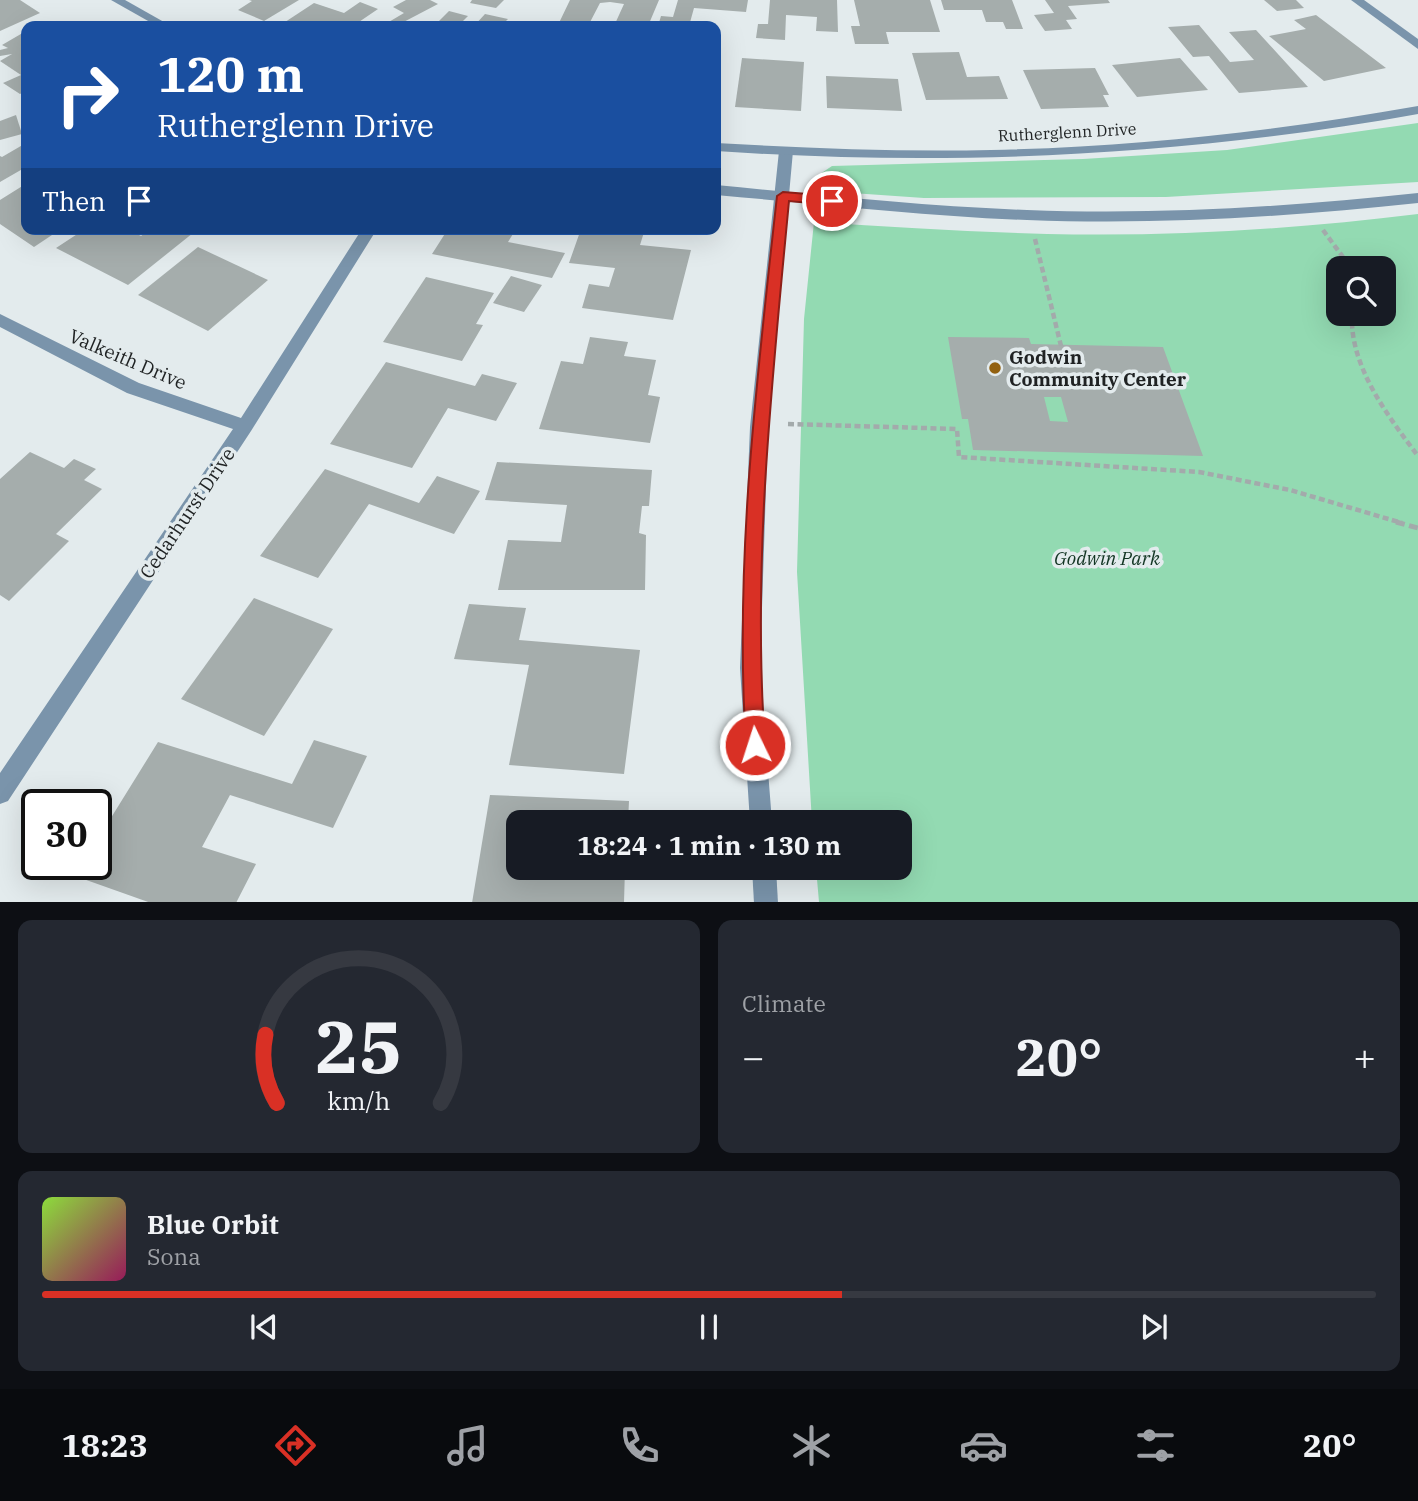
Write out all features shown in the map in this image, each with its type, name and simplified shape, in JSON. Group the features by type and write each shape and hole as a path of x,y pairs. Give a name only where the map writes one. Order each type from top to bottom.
{"street":[{"path":"117,0 156,21"},
{"path":"1357,0 1418,46"},
{"name":"Rutherglenn Drive","path":"721,147 933,155 1111,149 1358,122 1418,110"},
{"path":"760,810 750,668 760,427 786,151"},
{"path":"721,190 904,208 1029,215 1309,211 1418,198"},
{"name":"Cedarhurst Drive","path":"0,793 245,426 366,235"},
{"name":"Valkeith Drive","path":"0,320 44,345 133,388 245,426"},
{"path":"765,880 766,902"}],"path":[{"path":"1029,215 1061,346"},
{"path":"1319,225 1342,256"},
{"path":"1350,326 1354,345 1373,385 1418,456"},
{"path":"760,427 799,424 957,429 959,457 1199,472 1290,491 1360,509 1418,528"}],"green space":[{"path":"1418,123 1418,182 1166,197 924,198 852,193 814,178 832,166 1083,159 1227,150"},
{"name":"Godwin Park","path":"1418,214 1418,902 819,902 817,880 912,880 912,810 811,810 797,572 804,319 814,222 1094,235 1280,228"}],"building":[{"path":"0,0 20,0 40,13 21,21 0,31"},
{"path":"249,0 299,0 264,21 238,10 252,1"},
{"path":"406,0 430,0 438,4 406,21 390,21 404,13 393,7"},
{"path":"472,0 504,0 496,8 470,3"},
{"path":"570,0 659,0 650,21 616,21 624,4 610,2 600,3 591,21 560,21"},
{"path":"678,0 748,0 746,12 694,8 690,21 660,21 661,16 673,17"},
{"path":"770,0 837,0 838,32 816,31 817,17 786,15 785,40 756,38 758,24 768,24"},
{"path":"854,0 930,0 940,32 886,32 889,44 855,44 851,26 860,26"},
{"path":"941,0 1012,0 1023,29 1006,29 1003,22 986,22 982,10 944,10"},
{"path":"1045,0 1108,0 1110,3 1068,6 1077,19 1066,20 1072,29 1045,31 1034,15 1054,13"},
{"path":"1264,0 1296,0 1304,8 1277,11"},
{"path":"360,2 378,9 360,21 287,21 314,3 344,13"},
{"path":"449,11 468,16 463,21 439,21"},
{"path":"485,14 508,19 506,21 479,21"},
{"path":"1316,15 1386,68 1324,81 1269,36 1306,29 1294,20"},
{"path":"1199,25 1230,62 1254,60 1229,32 1256,30 1308,87 1239,93 1209,56 1193,57 1168,27"},
{"path":"21,34 21,75 0,61 12,54 0,56 0,50 8,48 2,45"},
{"path":"959,52 967,77 999,76 1008,99 926,100 912,53"},
{"path":"742,58 804,62 801,111 735,107"},
{"path":"1180,58 1208,90 1137,97 1112,65"},
{"path":"1095,68 1109,95 1103,95 1109,107 1041,109 1023,70"},
{"path":"21,75 21,94 20,94 3,83"},
{"path":"826,76 898,79 902,111 827,108"},
{"path":"16,115 21,134 0,140 0,121"},
{"path":"21,146 21,170 0,182 0,156"},
{"path":"21,187 21,235 52,235 34,247 0,224 0,200"},
{"path":"76,235 190,235 128,285 56,248"},
{"path":"444,235 512,235 508,242 565,253 552,278 432,254"},
{"path":"579,235 643,235 640,245 691,250 673,320 582,308 589,284 609,287 615,268 569,263"},
{"path":"198,247 268,280 208,331 138,295"},
{"path":"511,276 542,285 524,312 493,303"},
{"path":"426,277 494,293 476,324 483,325 462,361 383,342"},
{"path":"590,337 628,342 624,356 656,360 648,395 660,397 650,443 539,429 561,361 583,364"},
{"path":"948,337 1029,338 1031,344 1163,347 1203,456 973,450 968,419 962,419","holes":["1044,397 1061,397 1068,422 1050,421"]},
{"path":"386,362 475,386 482,374 517,383 496,421 448,408 412,468 330,444"},
{"path":"30,452 64,468 74,459 96,469 84,480 102,489 56,534 69,541 9,601 0,595 0,479"},
{"path":"497,462 652,470 649,506 642,506 639,533 646,535 645,590 498,590 508,540 561,542 567,505 485,500"},
{"path":"325,469 419,503 437,476 480,491 454,534 369,504 318,578 260,556"},
{"path":"254,598 333,629 264,736 181,699"},
{"path":"469,604 526,608 519,640 640,650 624,774 509,765 529,665 454,659"},
{"path":"314,740 367,756 333,828 230,795 202,847 256,864 237,902 148,902 86,880 112,880 112,816 158,742 292,784"},
{"path":"490,795 629,801 629,810 506,810 506,880 625,880 624,902 472,902"}],"place":[{"name":"Godwin Community Center","path":"995,368"}],"route":[{"path":"755,745 750,668 760,427 783,196 832,201"}]}
